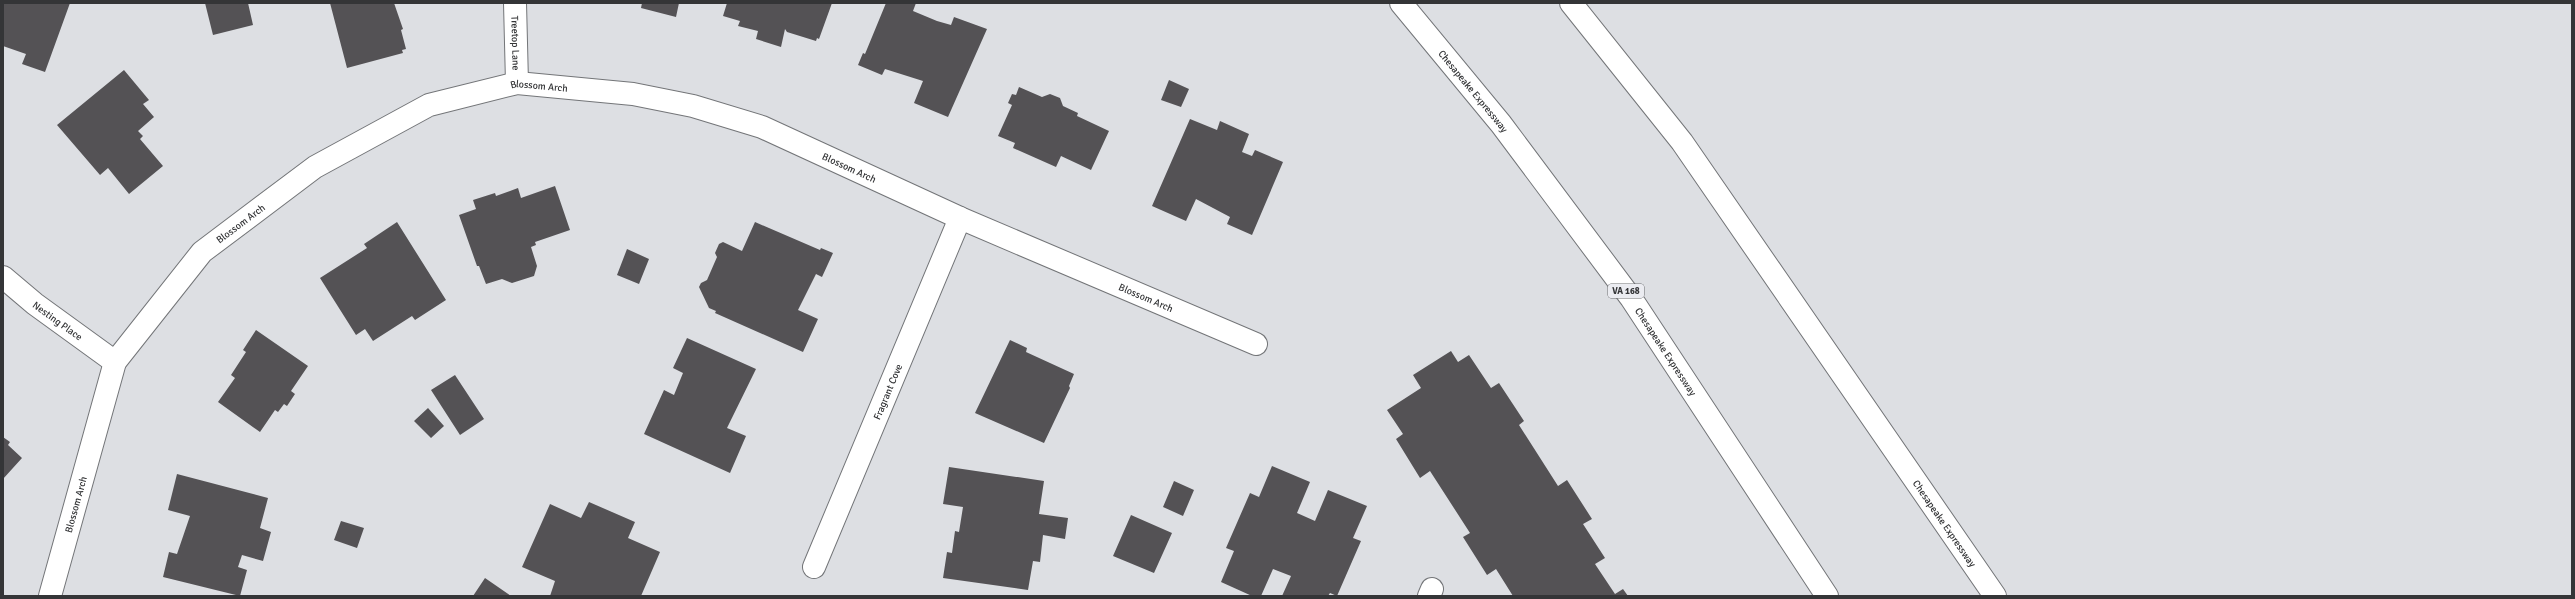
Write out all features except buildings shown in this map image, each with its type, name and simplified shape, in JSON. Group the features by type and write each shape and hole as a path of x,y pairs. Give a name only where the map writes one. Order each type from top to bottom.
{"main road":[{"name":"Treetop Lane","path":"515,3 517,83"},
{"name":"Chesapeake Expressway","path":"1401,3 1501,124 1631,298 1827,596"},
{"name":"Chesapeake Expressway","path":"1571,3 1682,142 1995,596"},
{"name":"Blossom Arch","path":"50,596 115,362 202,252 315,167 429,105 517,83 633,94 693,106 762,128 960,218 1256,344"},
{"name":"Fragrant Cove","path":"814,567 960,218"},
{"name":"Nesting Place","path":"3,277 35,304 115,362"}]}
